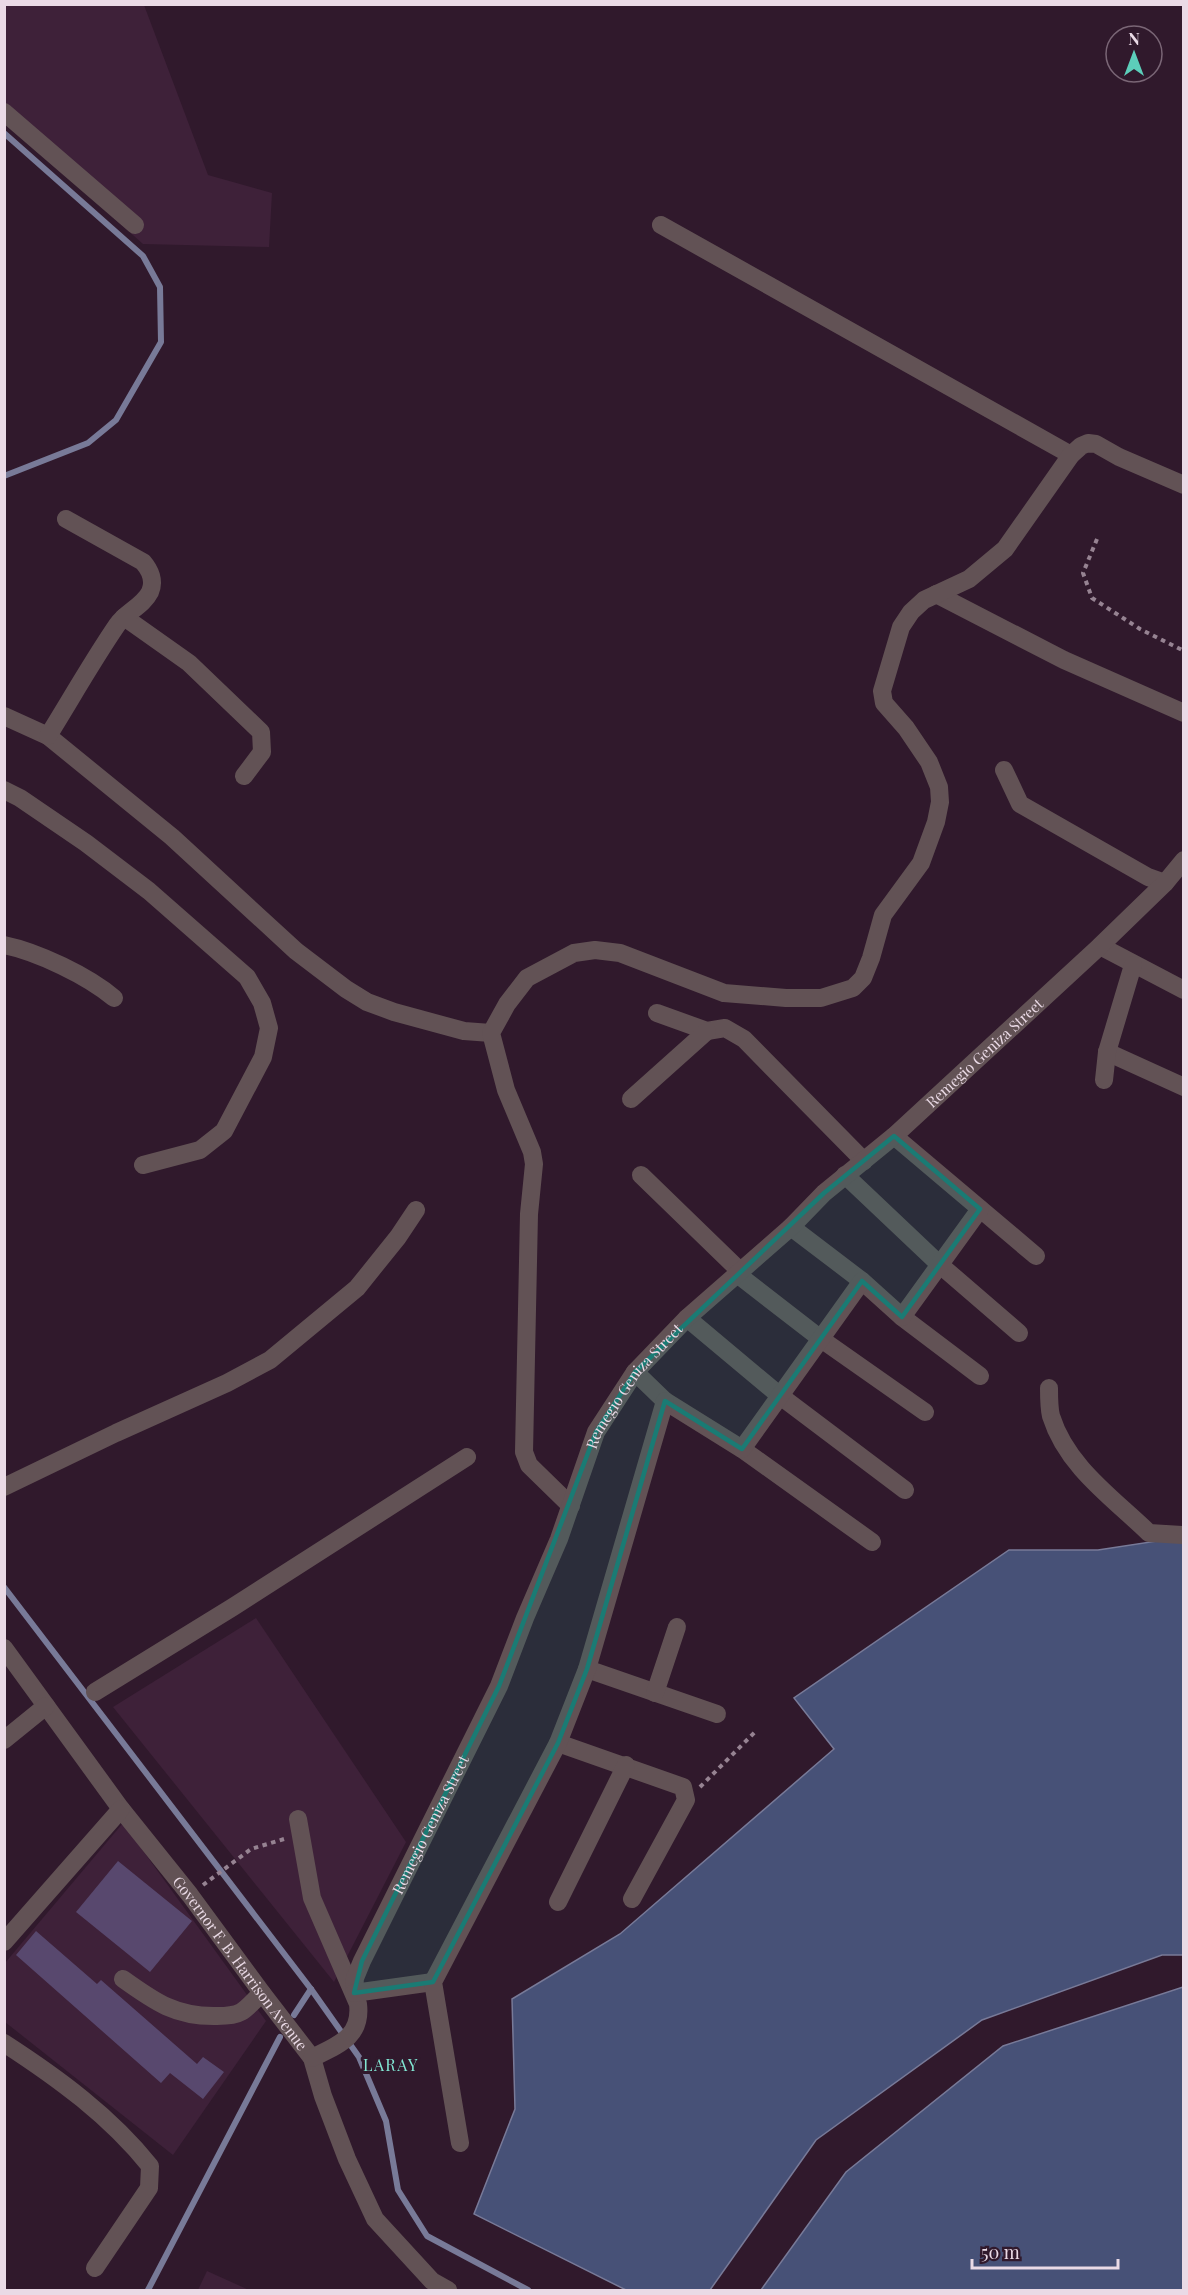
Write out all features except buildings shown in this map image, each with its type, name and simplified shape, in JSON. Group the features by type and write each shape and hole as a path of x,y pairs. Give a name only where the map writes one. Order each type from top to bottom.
{"street":[{"path":"4,112 135,225"},
{"path":"661,225 1071,455"},
{"path":"571,1506 529,1465 524,1452 529,1214 534,1164 532,1152 506,1090 490,1034 507,1004 527,978 574,953 595,950 620,953 724,993 786,998 821,998 853,988 863,978 883,915 921,863 936,822 940,802 939,788 929,762 906,728 884,703 882,691 902,627 911,612 924,600 969,579 1005,549 1071,455 1088,442 1184,485"},
{"path":"48,736 118,622 144,601 151,590 152,580 150,569 143,562 66,519"},
{"path":"936,594 1065,660 1184,713"},
{"path":"124,617 189,663 261,732 262,752 243,776"},
{"path":"4,716 48,736 172,837 296,951 346,989 368,1002 394,1012 464,1031 490,1034"},
{"path":"1004,770 1020,804 1148,877 1165,883"},
{"path":"4,790 20,798 86,843 149,891 247,977 262,1003 269,1028 263,1058 225,1131 200,1150 143,1165"},
{"name":"Remegio Geniza Street","path":"312,2058 333,2047 355,2031 360,2018 354,1993 355,1978 362,1961 499,1686 571,1506 596,1432 635,1372 687,1318 845,1175 894,1136 1100,946 1165,883 1184,860"},
{"path":"4,945 20,948 93,982 114,998"},
{"path":"1100,946 1184,990"},
{"path":"1104,1080 1107,1052 1133,965"},
{"path":"657,1013 707,1030 724,1028 744,1039 864,1161"},
{"path":"631,1099 707,1030"},
{"path":"1107,1052 1184,1087"},
{"path":"894,1136 1036,1256"},
{"path":"641,1175 738,1272 821,1339 925,1412"},
{"path":"845,1175 939,1264 1019,1333"},
{"path":"902,1317 980,1209"},
{"path":"4,1487 116,1432 219,1387 270,1360 357,1288 398,1238 416,1210"},
{"path":"790,1227 862,1281 902,1317 980,1376"},
{"path":"742,1449 862,1281"},
{"path":"687,1318 779,1395 905,1490"},
{"path":"635,1372 665,1401 742,1449 872,1542"},
{"path":"1049,1388 1051,1415 1067,1453 1089,1477 1149,1533 1166,1536 1183,1535"},
{"path":"460,2143 432,1982 558,1743 587,1669 665,1401"},
{"path":"95,1692 467,1458"},
{"path":"655,1693 677,1627"},
{"name":"Governor F. B. Harrison Avenue","path":"4,1648 121,1809 195,1891 262,1993 312,2058 323,2096 347,2159 375,2219 430,2286 448,2290"},
{"path":"587,1669 717,1714"},
{"path":"4,1740 46,1706"},
{"path":"558,1743 626,1765 683,1787 686,1793 686,1800 632,1899"},
{"path":"558,1902 626,1765"},
{"path":"4,1942 121,1809"},
{"path":"299,1826 312,1898 354,1993 432,1982"},
{"path":"123,1979 154,2001 177,2012 198,2016 226,2016 241,2012 262,1993"},
{"path":"4,2043 57,2078 131,2142 150,2166 149,2188 95,2268"}],"path":[{"path":"1097,539 1083,573 1092,598 1140,629 1184,651"},
{"path":"686,1793 703,1785 757,1730"},
{"path":"195,1891 251,1849 299,1826"}],"highlighted area":[{"path":"894,1136 980,1209 902,1317 862,1281 742,1449 665,1401 587,1669 558,1743 433,1982 354,1993 362,1961 499,1686 596,1432 635,1372 824,1193"}],"shaded area":[{"path":"5,5 144,5 208,175 272,193 269,247 143,244 5,121"},
{"path":"256,1618 406,1842 334,1982 113,1707"},
{"path":"123,1823 266,2021 173,2155 5,2022 5,1963"},
{"path":"207,2271 249,2290 198,2290"}],"water":[{"path":"1183,1537 1183,1955 1162,1955 982,2020 816,2140 710,2290 626,2290 474,2214 515,2109 512,1999 620,1934 834,1749 794,1698 1009,1550 1098,1550"},
{"path":"1183,1987 1183,2290 761,2290 846,2172 1003,2046"}],"waterway":[{"path":"4,133 143,256 160,287 161,342 116,420 88,443 4,476"},
{"path":"4,1587 311,1989 359,2057 386,2121 398,2190 427,2236 528,2290"},
{"path":"294,2015 311,1989"},
{"path":"148,2290 280,2037"}],"district":[{"name":"LARAY","path":"391,2064"}]}
